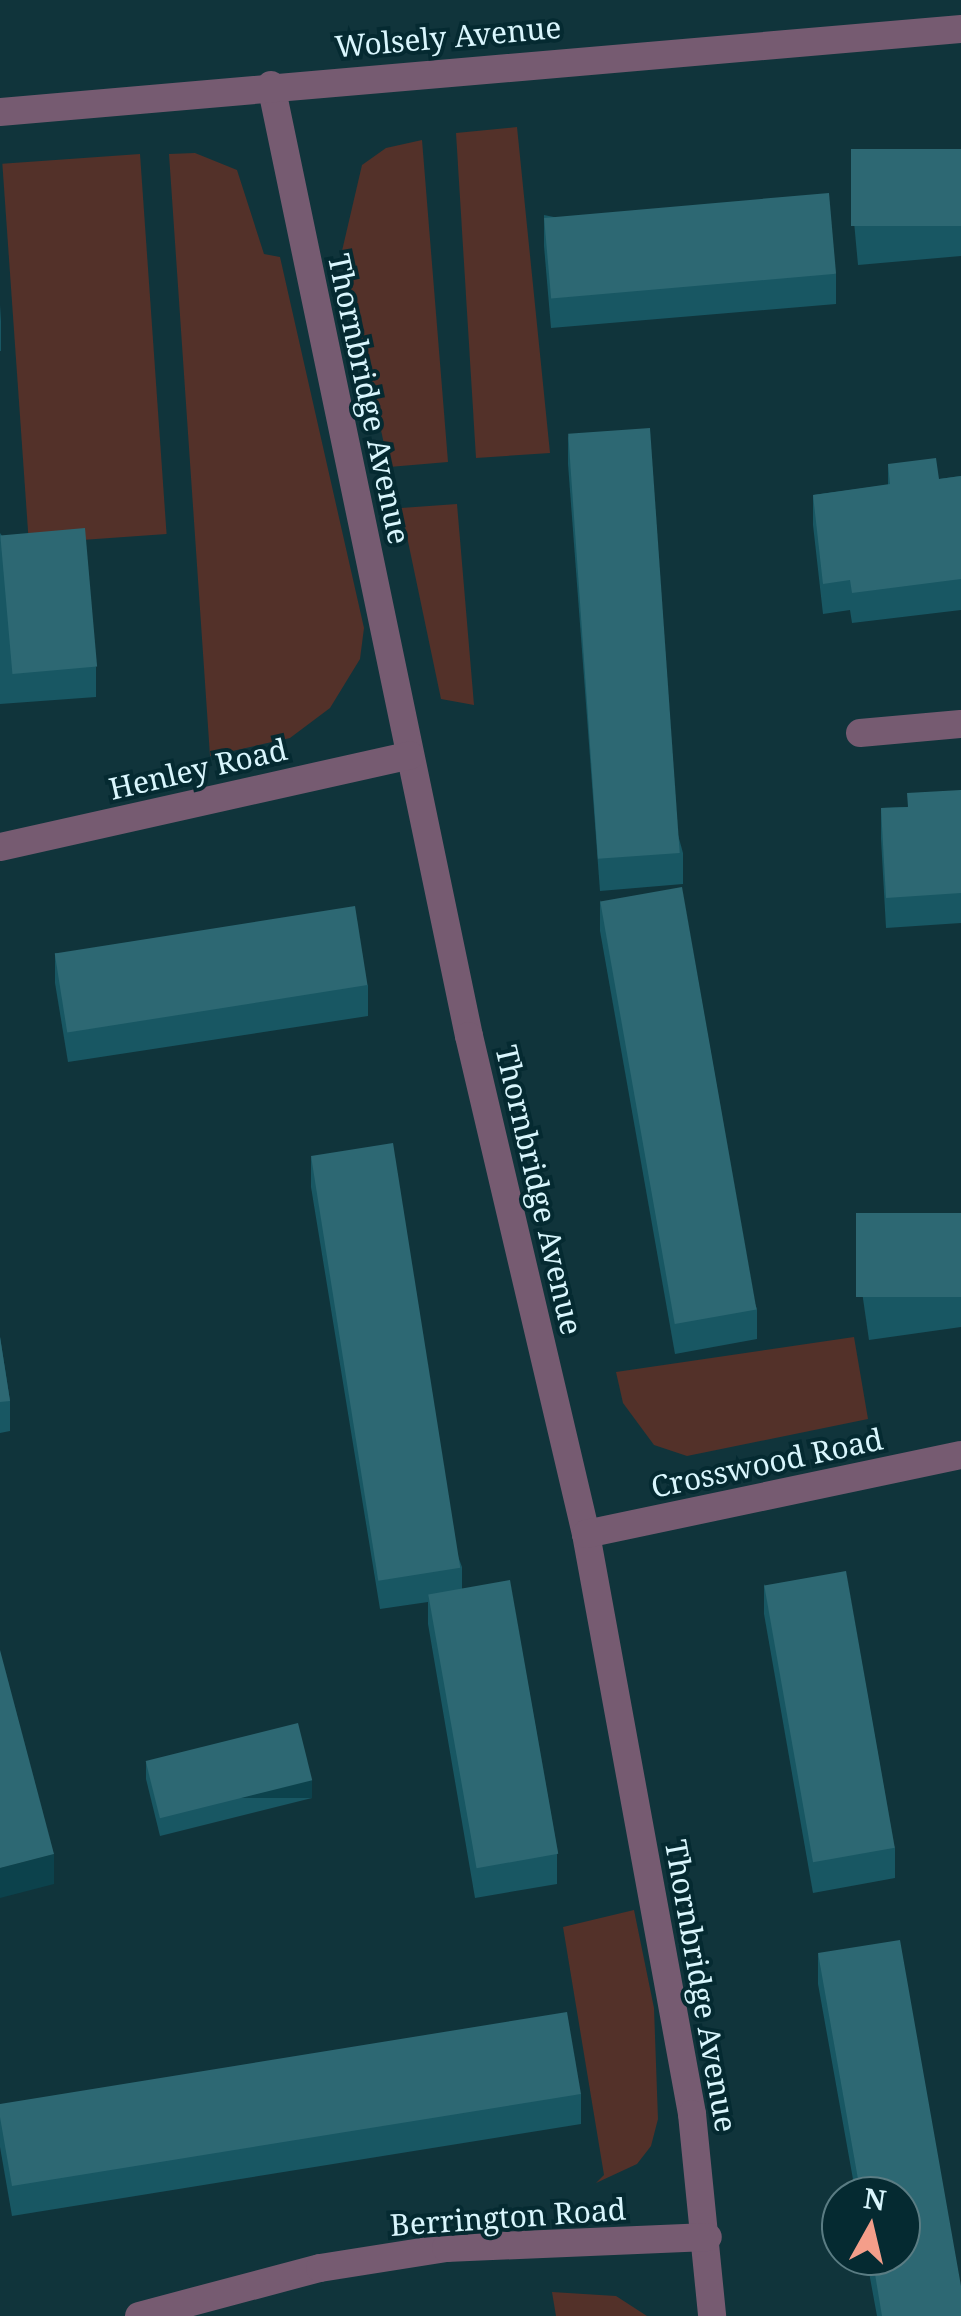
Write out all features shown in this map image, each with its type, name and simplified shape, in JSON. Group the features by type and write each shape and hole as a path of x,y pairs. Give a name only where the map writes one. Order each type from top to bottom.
{"street":[{"name":"Wolsely Avenue","path":"0,112 270,85 961,29"},
{"name":"Thornbridge Avenue","path":"270,85 410,755 586,1534 692,2114 708,2238 712,2316"},
{"path":"860,733 961,724"},
{"name":"Henley Road","path":"0,847 410,755"},
{"name":"Crosswood Road","path":"586,1534 961,1455"},
{"name":"Berrington Road","path":"139,2316 320,2268 446,2248 708,2238"}],"shaded area":[{"path":"517,127 550,453 476,458 456,133"},
{"path":"422,140 448,462 389,467 342,251 362,165 386,148"},
{"path":"195,153 237,170 264,254 280,257 364,628 360,659 330,708 290,738 210,756 169,154"},
{"path":"140,154 167,534 29,544 2,164"},
{"path":"457,504 474,705 441,699 401,508"},
{"path":"854,1337 868,1419 687,1456 654,1445 623,1403 616,1372"},
{"path":"634,1910 654,2008 658,2119 651,2146 637,2164 596,2183 604,2175 563,1927"},
{"path":"552,2292 616,2296 647,2316 556,2316"}],"building":[{"path":"851,149 961,149 961,226 851,226"},
{"path":"829,193 836,274 551,299 544,218"},
{"path":"650,428 680,853 598,859 568,434"},
{"path":"936,458 939,479 961,476 961,579 852,593 850,580 823,584 813,495 890,484 888,464"},
{"path":"85,528 97,666 12,674 0,535"},
{"path":"961,790 961,893 886,898 881,808 908,807 907,793"},
{"path":"682,887 756,1309 675,1324 600,901"},
{"path":"355,906 368,985 67,1033 55,954"},
{"path":"393,1143 460,1568 378,1581 311,1156"},
{"path":"856,1213 961,1213 961,1297 856,1297"},
{"path":"0,1337 10,1401 0,1402"},
{"path":"846,1571 895,1848 813,1862 764,1585"},
{"path":"510,1580 558,1854 477,1868 428,1594"},
{"path":"0,1650 54,1854 0,1868"},
{"path":"298,1723 312,1780 160,1818 146,1761"},
{"path":"900,1940 961,2286 961,2316 882,2316 875,2276 921,2276 921,2176 857,2176 818,1953"},
{"path":"567,2012 581,2094 12,2186 0,2104"}]}
